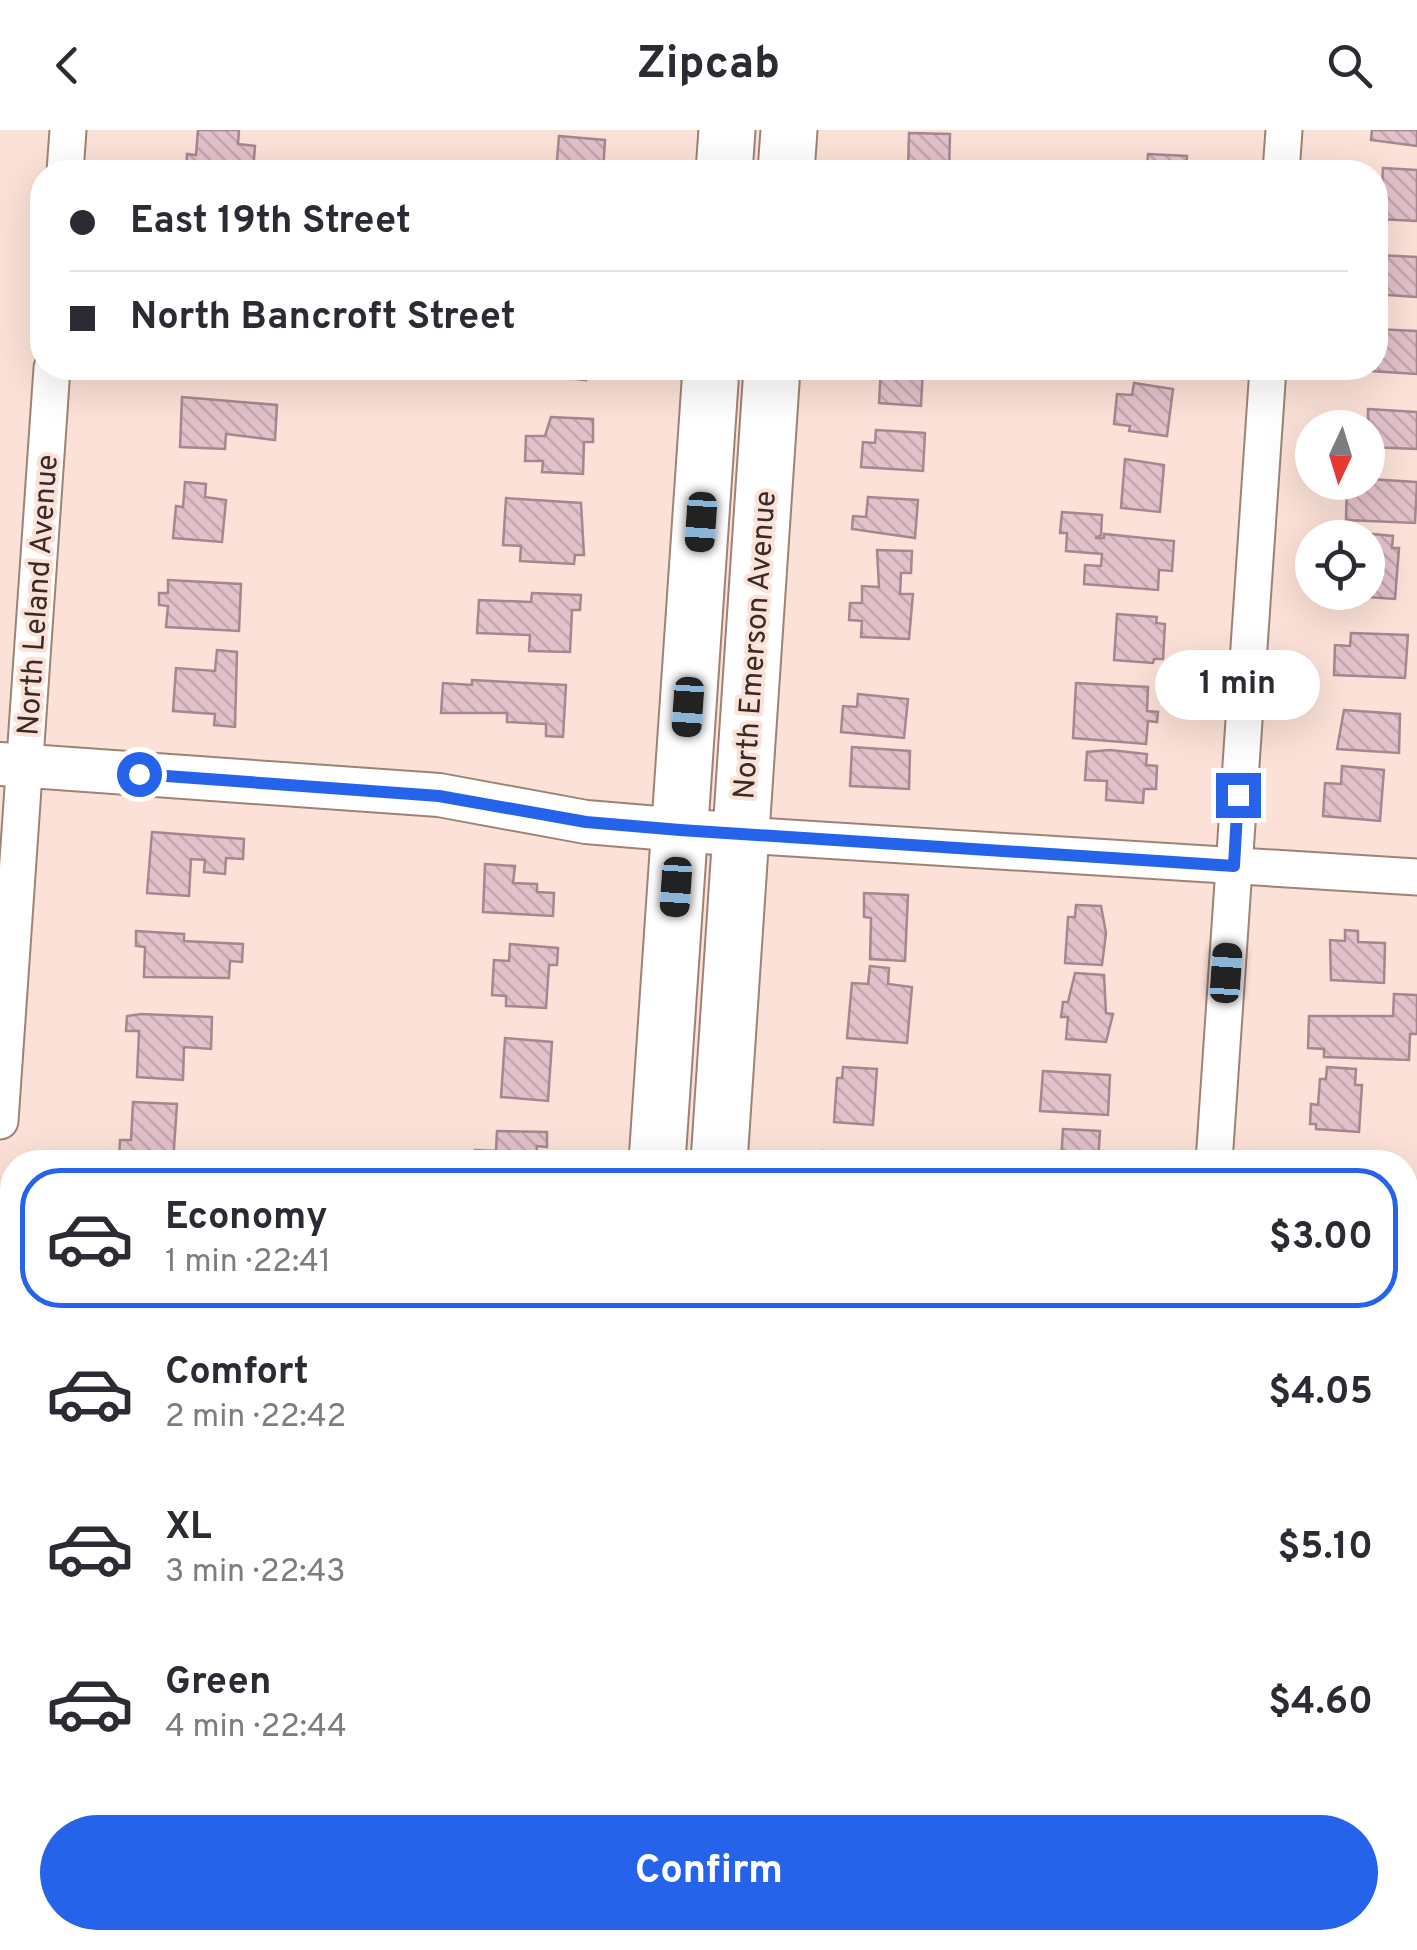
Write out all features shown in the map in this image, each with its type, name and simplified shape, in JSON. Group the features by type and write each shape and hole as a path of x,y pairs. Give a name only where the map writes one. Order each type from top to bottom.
{"main road":[{"path":"725,160 727,130"},
{"path":"787,160 788,130"},
{"name":"North Emerson Avenue","path":"658,1150 710,380"},
{"name":"North Emerson Avenue","path":"720,1150 771,380"}],"street":[{"path":"66,160 68,130"},
{"path":"1282,160 1284,130"},
{"name":"North Leland Avenue","path":"0,1122 13,765 51,380"},
{"path":"1215,1150 1267,380"},
{"path":"13,765 439,796 586,822 741,835 1417,878"}],"building":[{"path":"198,130 239,130 238,144 255,146 254,160 187,160 187,154 196,155"},
{"path":"1372,130 1417,130 1417,146 1371,140"},
{"path":"909,133 950,134 949,160 908,160"},
{"path":"559,136 605,140 604,160 557,160"},
{"path":"1148,154 1187,156 1187,160 1148,160"},
{"path":"1388,168 1417,170 1417,221 1388,219"},
{"path":"1388,256 1417,257 1417,297 1388,295"},
{"path":"1388,330 1417,331 1417,374 1388,372"},
{"path":"880,380 922,380 921,406 879,403"},
{"path":"1134,383 1173,389 1167,436 1129,431 1130,426 1114,424 1117,394 1132,395"},
{"path":"182,397 277,405 275,440 226,434 225,449 180,447"},
{"path":"1385,410 1417,412 1417,449 1385,448"},
{"path":"551,417 593,419 593,442 584,442 583,474 542,472 543,461 525,461 526,436 545,436"},
{"path":"876,430 925,433 923,471 861,467 863,442 875,443"},
{"path":"1125,459 1164,465 1160,512 1121,508"},
{"path":"1385,480 1417,482 1415,523 1346,520 1347,500 1385,500"},
{"path":"185,482 206,484 205,497 226,500 222,542 173,538 176,506 183,507"},
{"path":"868,497 918,500 915,538 852,529 853,516 866,517"},
{"path":"506,498 581,503 584,555 575,555 574,564 520,561 521,546 503,545"},
{"path":"1062,512 1102,515 1101,535 1095,538 1104,538 1104,534 1174,541 1172,571 1159,570 1158,590 1084,584 1085,565 1101,566 1102,554 1066,551 1067,533 1060,533"},
{"path":"1385,535 1393,536 1392,548 1399,548 1395,599 1385,598"},
{"path":"877,550 912,551 911,573 901,573 900,594 913,594 909,639 861,637 862,621 849,620 850,603 862,603 862,586 879,587"},
{"path":"168,580 241,584 239,631 166,627 168,606 159,605 159,593 168,593"},
{"path":"532,593 581,595 580,610 572,610 570,652 529,651 530,635 477,633 479,600 531,602"},
{"path":"1117,614 1157,617 1156,623 1165,624 1163,659 1154,659 1153,663 1114,660"},
{"path":"1351,633 1408,635 1405,678 1334,675 1335,645 1350,646"},
{"path":"217,650 237,652 235,727 214,725 215,714 173,711 176,668 215,671"},
{"path":"472,680 566,685 563,737 546,736 546,724 507,722 507,713 441,713 443,683 472,685"},
{"path":"1076,683 1148,687 1147,711 1158,712 1157,722 1148,721 1146,744 1073,738"},
{"path":"858,694 908,699 904,738 841,732 843,706 857,707"},
{"path":"1344,710 1400,714 1399,753 1337,749"},
{"path":"852,747 910,751 909,789 850,786"},
{"path":"1087,752 1147,754 1146,765 1157,766 1156,789 1144,789 1143,803 1106,800 1107,781 1085,780"},
{"path":"1342,766 1384,770 1380,821 1323,816 1325,783 1341,784"},
{"path":"152,832 244,839 243,859 226,858 225,874 204,872 205,860 191,859 189,896 147,893"},
{"path":"485,864 515,866 513,883 537,884 537,892 554,893 553,916 483,912"},
{"path":"864,893 908,895 905,961 870,959 871,918 864,917"},
{"path":"1076,905 1101,906 1106,933 1102,965 1065,963 1068,917 1075,917"},
{"path":"1345,930 1358,931 1358,942 1385,943 1384,983 1331,980 1330,940 1345,941"},
{"path":"136,931 184,934 184,941 243,944 242,962 230,961 229,978 144,977 145,947 136,946"},
{"path":"510,944 558,948 557,965 549,965 546,1008 506,1006 506,996 492,995 494,960 509,961"},
{"path":"870,966 889,968 888,984 912,987 907,1043 847,1038 852,983 868,984"},
{"path":"1075,973 1104,975 1106,1013 1113,1014 1106,1042 1066,1039 1068,1017 1061,1017 1063,1002 1068,1002"},
{"path":"1394,994 1417,995 1417,1034 1410,1034 1409,1060 1324,1057 1324,1049 1308,1048 1309,1016 1393,1016"},
{"path":"127,1016 212,1017 211,1049 184,1047 183,1080 137,1077 139,1031 126,1031"},
{"path":"505,1038 552,1042 548,1101 501,1097"},
{"path":"843,1067 877,1069 873,1125 834,1122 837,1078 842,1078"},
{"path":"1327,1067 1356,1069 1355,1085 1362,1085 1359,1132 1316,1129 1316,1124 1310,1124 1311,1104 1318,1105 1320,1079 1326,1079"},
{"path":"1043,1071 1110,1075 1108,1115 1040,1111"},
{"path":"133,1102 177,1104 174,1150 120,1150 120,1140 131,1140"},
{"path":"1063,1129 1100,1131 1099,1150 1062,1150"},
{"path":"497,1131 547,1132 547,1147 496,1150"}],"route":[{"path":"139,774 463,798 586,822 680,830 1234,866 1238,795"}]}
